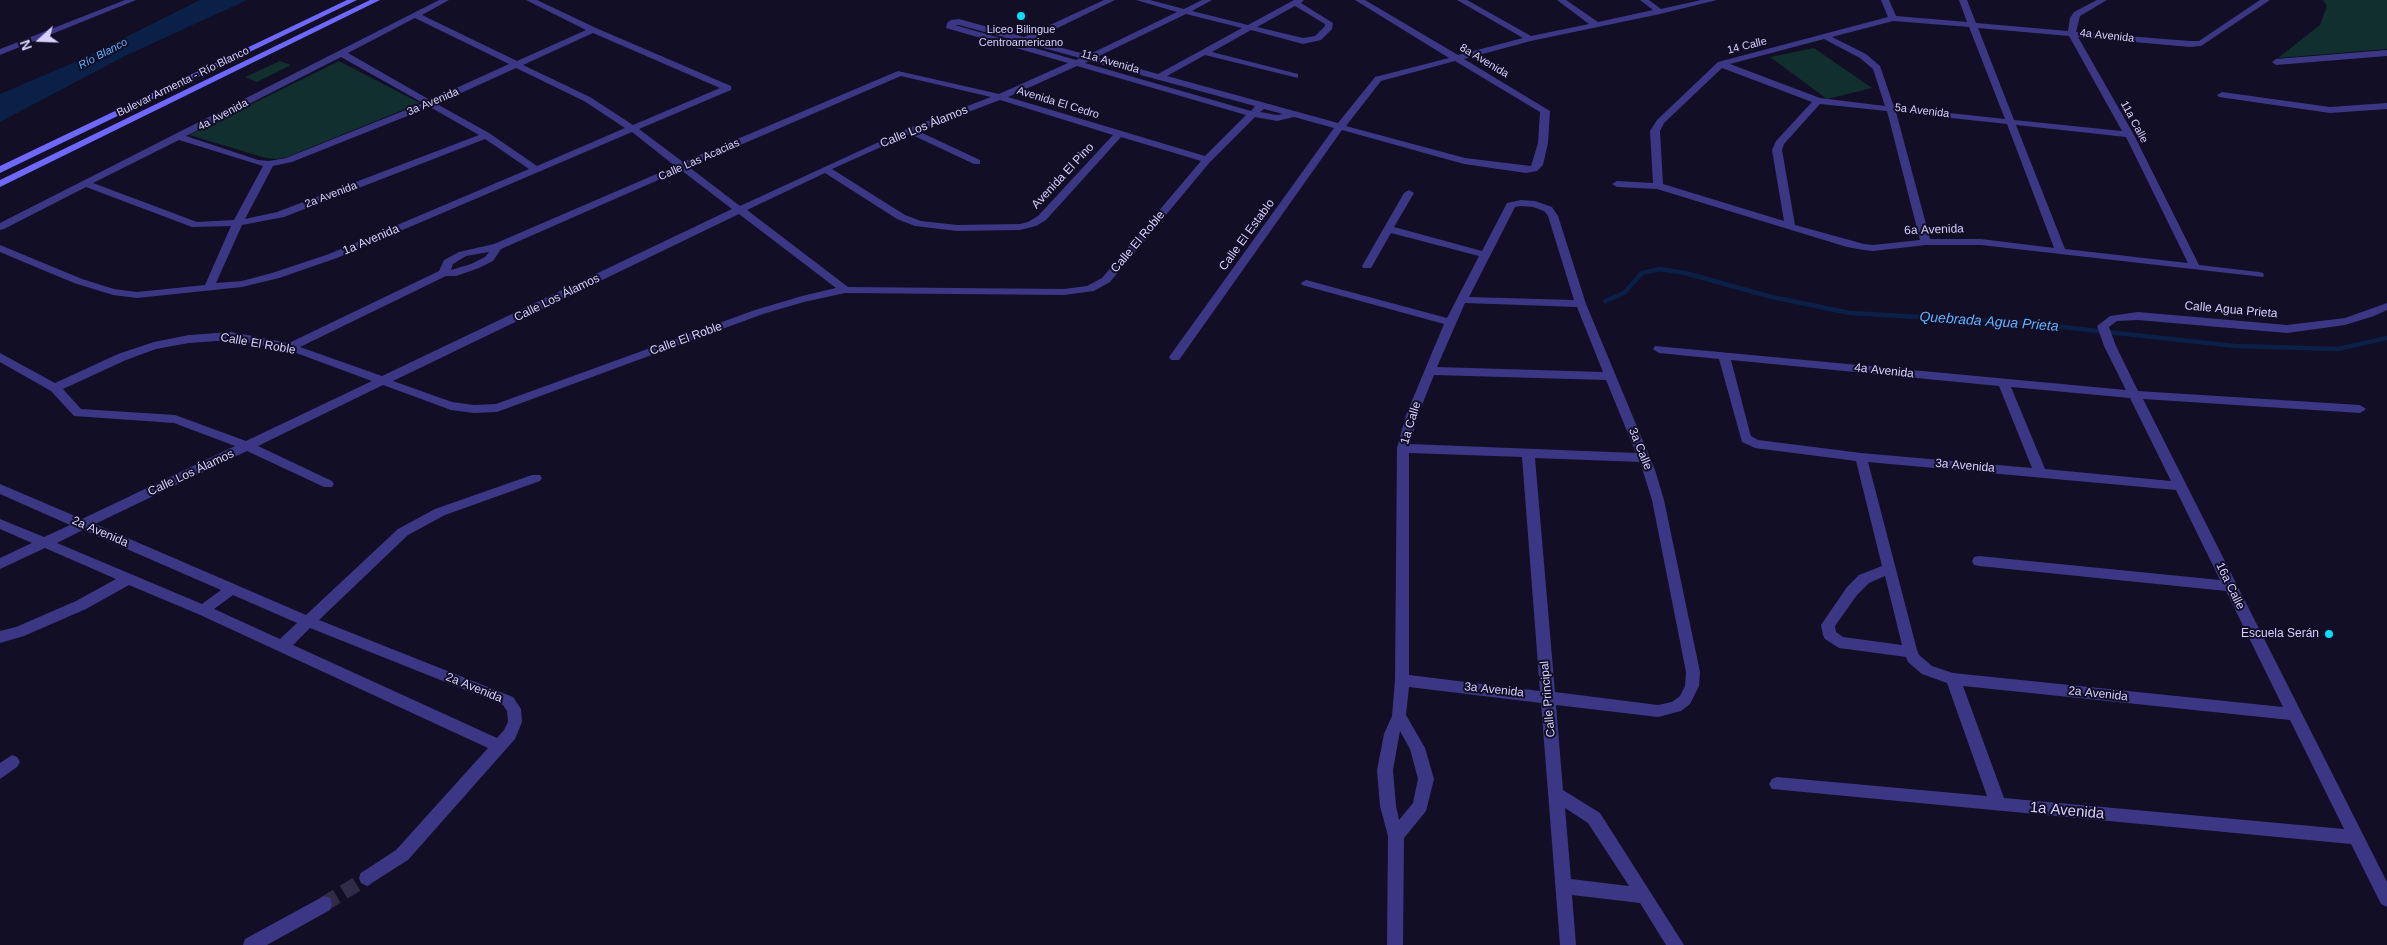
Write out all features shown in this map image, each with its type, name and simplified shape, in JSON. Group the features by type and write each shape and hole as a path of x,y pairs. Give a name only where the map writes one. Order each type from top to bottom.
{"main road":[{"name":"Bulevar Armenta - Río Blanco","path":"0,170 354,0"},
{"name":"Bulevar Armenta - Río Blanco","path":"0,184 376,0"},
{"path":"131,120 127,118 130,113 211,75 246,52"}],"street":[{"path":"0,52 132,0"},
{"name":"4a Avenida","path":"0,227 180,137 445,0"},
{"path":"530,0 593,30"},
{"path":"1011,46 1111,0"},
{"path":"1140,0 1249,27 1311,41 1318,38 1329,27 1329,23 1298,2 1249,27 1159,77"},
{"name":"Calle Los Álamos","path":"45,543 825,169 910,131 1000,97 1088,58 1208,0"},
{"name":"8a Avenida","path":"1359,0 1545,111 1543,143 1538,165 1534,169"},
{"path":"1461,0 1530,39"},
{"path":"1561,0 1595,24"},
{"path":"1644,0 1660,12"},
{"path":"1455,57 1595,24 1713,0"},
{"path":"1885,0 1893,18"},
{"path":"1964,0 2061,252"},
{"path":"2072,33 2074,18 2077,14 2103,0"},
{"name":"4a Avenida","path":"1893,18 2190,44 2202,43 2266,0"},
{"path":"415,15 586,99 633,129 654,147 845,290"},
{"name":"14 Calle","path":"1658,186 1655,131 1660,122 1722,64 1893,18"},
{"name":"11a Avenida","path":"1292,115 1278,118 1252,114 1011,46 949,26 951,23 959,22 1464,161 1526,170 1534,169"},
{"name":"3a Avenida","path":"268,164 289,160 431,103 593,30"},
{"name":"1a Avenida","path":"0,248 78,281 113,292 137,295 242,284 275,276 333,256 728,88 593,30"},
{"name":"11a Calle","path":"2072,33 2129,135 2195,267"},
{"path":"1826,37 1863,56 1877,68 1890,107 1926,242"},
{"path":"1203,52 1295,76"},
{"path":"341,53 486,135 536,169"},
{"path":"2276,62 2387,53"},
{"name":"Calle El Establo","path":"1175,357 1339,128 1378,79 1455,57"},
{"name":"5a Avenida","path":"1722,64 1818,101 1890,107 2129,135"},
{"name":"Avenida El Cedro","path":"901,73 1000,97 1207,160"},
{"name":"Calle Las Acacias","path":"444,273 448,262 463,254 496,248 890,76 901,73"},
{"path":"2222,95 2330,110 2387,106"},
{"path":"1790,225 1777,150 1779,143 1818,101"},
{"name":"Calle El Roble","path":"55,388 136,351 189,339 231,336 290,347 451,406 474,409 497,408 759,312 802,299 845,290 1064,292 1090,289 1106,280 1207,160 1260,106"},
{"path":"910,131 977,162"},
{"name":"Avenida El Pino","path":"825,169 901,217 919,224 957,228 1020,227 1032,224 1042,218 1119,134"},
{"name":"2a Avenida","path":"86,184 196,225 238,223 280,215 486,135"},
{"path":"180,137 268,164 238,223 209,288"},
{"name":"6a Avenida","path":"1617,184 1658,186 1851,245 1873,248 1926,242 1981,242 2259,275"},
{"path":"1367,266 1409,193"},
{"name":"1a Calle","path":"1395,945 1396,836 1388,806 1384,770 1391,734 1399,716 1402,680 1403,448 1412,415 1450,322 1511,206 1521,203 1535,204"},
{"name":"3a Calle","path":"1535,204 1548,209 1553,216 1581,304 1644,458 1658,500 1692,672 1692,686 1685,700 1676,707"},
{"path":"1388,230 1486,255"},
{"name":"Calle Las Acacias","path":"290,347 444,273 456,272 475,266 489,259 496,248"},
{"path":"1306,283 1450,322"},
{"path":"1463,300 1581,304"},
{"name":"Calle Agua Prieta","path":"2103,326 2114,318 2138,316 2287,329 2345,321 2370,314 2387,306"},
{"name":"16a Calle","path":"2103,326 2110,346 2387,899"},
{"name":"4a Avenida","path":"1659,349 2109,393 2360,409"},
{"name":"3a Avenida","path":"1724,355 1744,433 1751,442 1760,445 1861,457 2181,486"},
{"path":"0,357 55,388 78,413 175,419 248,446 328,484"},
{"path":"1430,371 1610,376"},
{"path":"2003,382 2040,472"},
{"path":"1403,448 1644,458"},
{"name":"Calle Principal","path":"1528,453 1568,945"},
{"path":"1861,457 1911,652 1851,645 1839,642 1830,635 1828,625 1852,591 1864,579 1889,569"},
{"path":"282,646 403,532 440,512 536,478"},
{"name":"2a Avenida","path":"0,489 307,621 508,701 514,709 514,722 510,734 499,746"},
{"path":"0,524 203,610 499,746 402,855 367,878"},
{"path":"0,564 45,543"},
{"path":"1979,561 2230,586"},
{"path":"0,637 19,632 81,605 128,579"},
{"path":"203,610 232,588"},
{"name":"2a Avenida","path":"1911,652 1913,658 1927,670 1953,679 2294,714"},
{"path":"1953,679 1998,804"},
{"name":"3a Avenida","path":"1402,680 1548,696 1658,711 1676,707"},
{"path":"1396,836 1420,806 1426,778 1417,748 1399,716"},
{"name":"1a Avenida","path":"1778,784 2356,838"},
{"path":"1555,794 1594,818 1676,945"},
{"path":"1563,886 1645,896"},
{"path":"251,945 324,904"}],"green space":[{"path":"2323,0 2387,0 2387,49 2278,58 2320,25 2327,6"},
{"path":"1814,48 1872,88 1827,99 1770,57"},
{"path":"280,61 291,65 257,82 245,77"},
{"path":"339,61 420,103 287,157 277,159 266,158 189,135"}],"water":[{"name":"Río Blanco","path":"200,0 247,0 123,57 0,122 0,94 80,60"}],"waterway":[{"name":"Quebrada Agua Prieta","path":"1605,301 1624,293 1642,273 1660,269 1685,273 1772,297 1850,313 2026,323 2235,346 2338,349 2387,338"}],"tunnel":[{"path":"324,904 367,878"}],"place":[{"name":"Liceo Bilingue Centroamericano","path":"1021,16"},
{"name":"Escuela Serán","path":"2329,634"}]}
